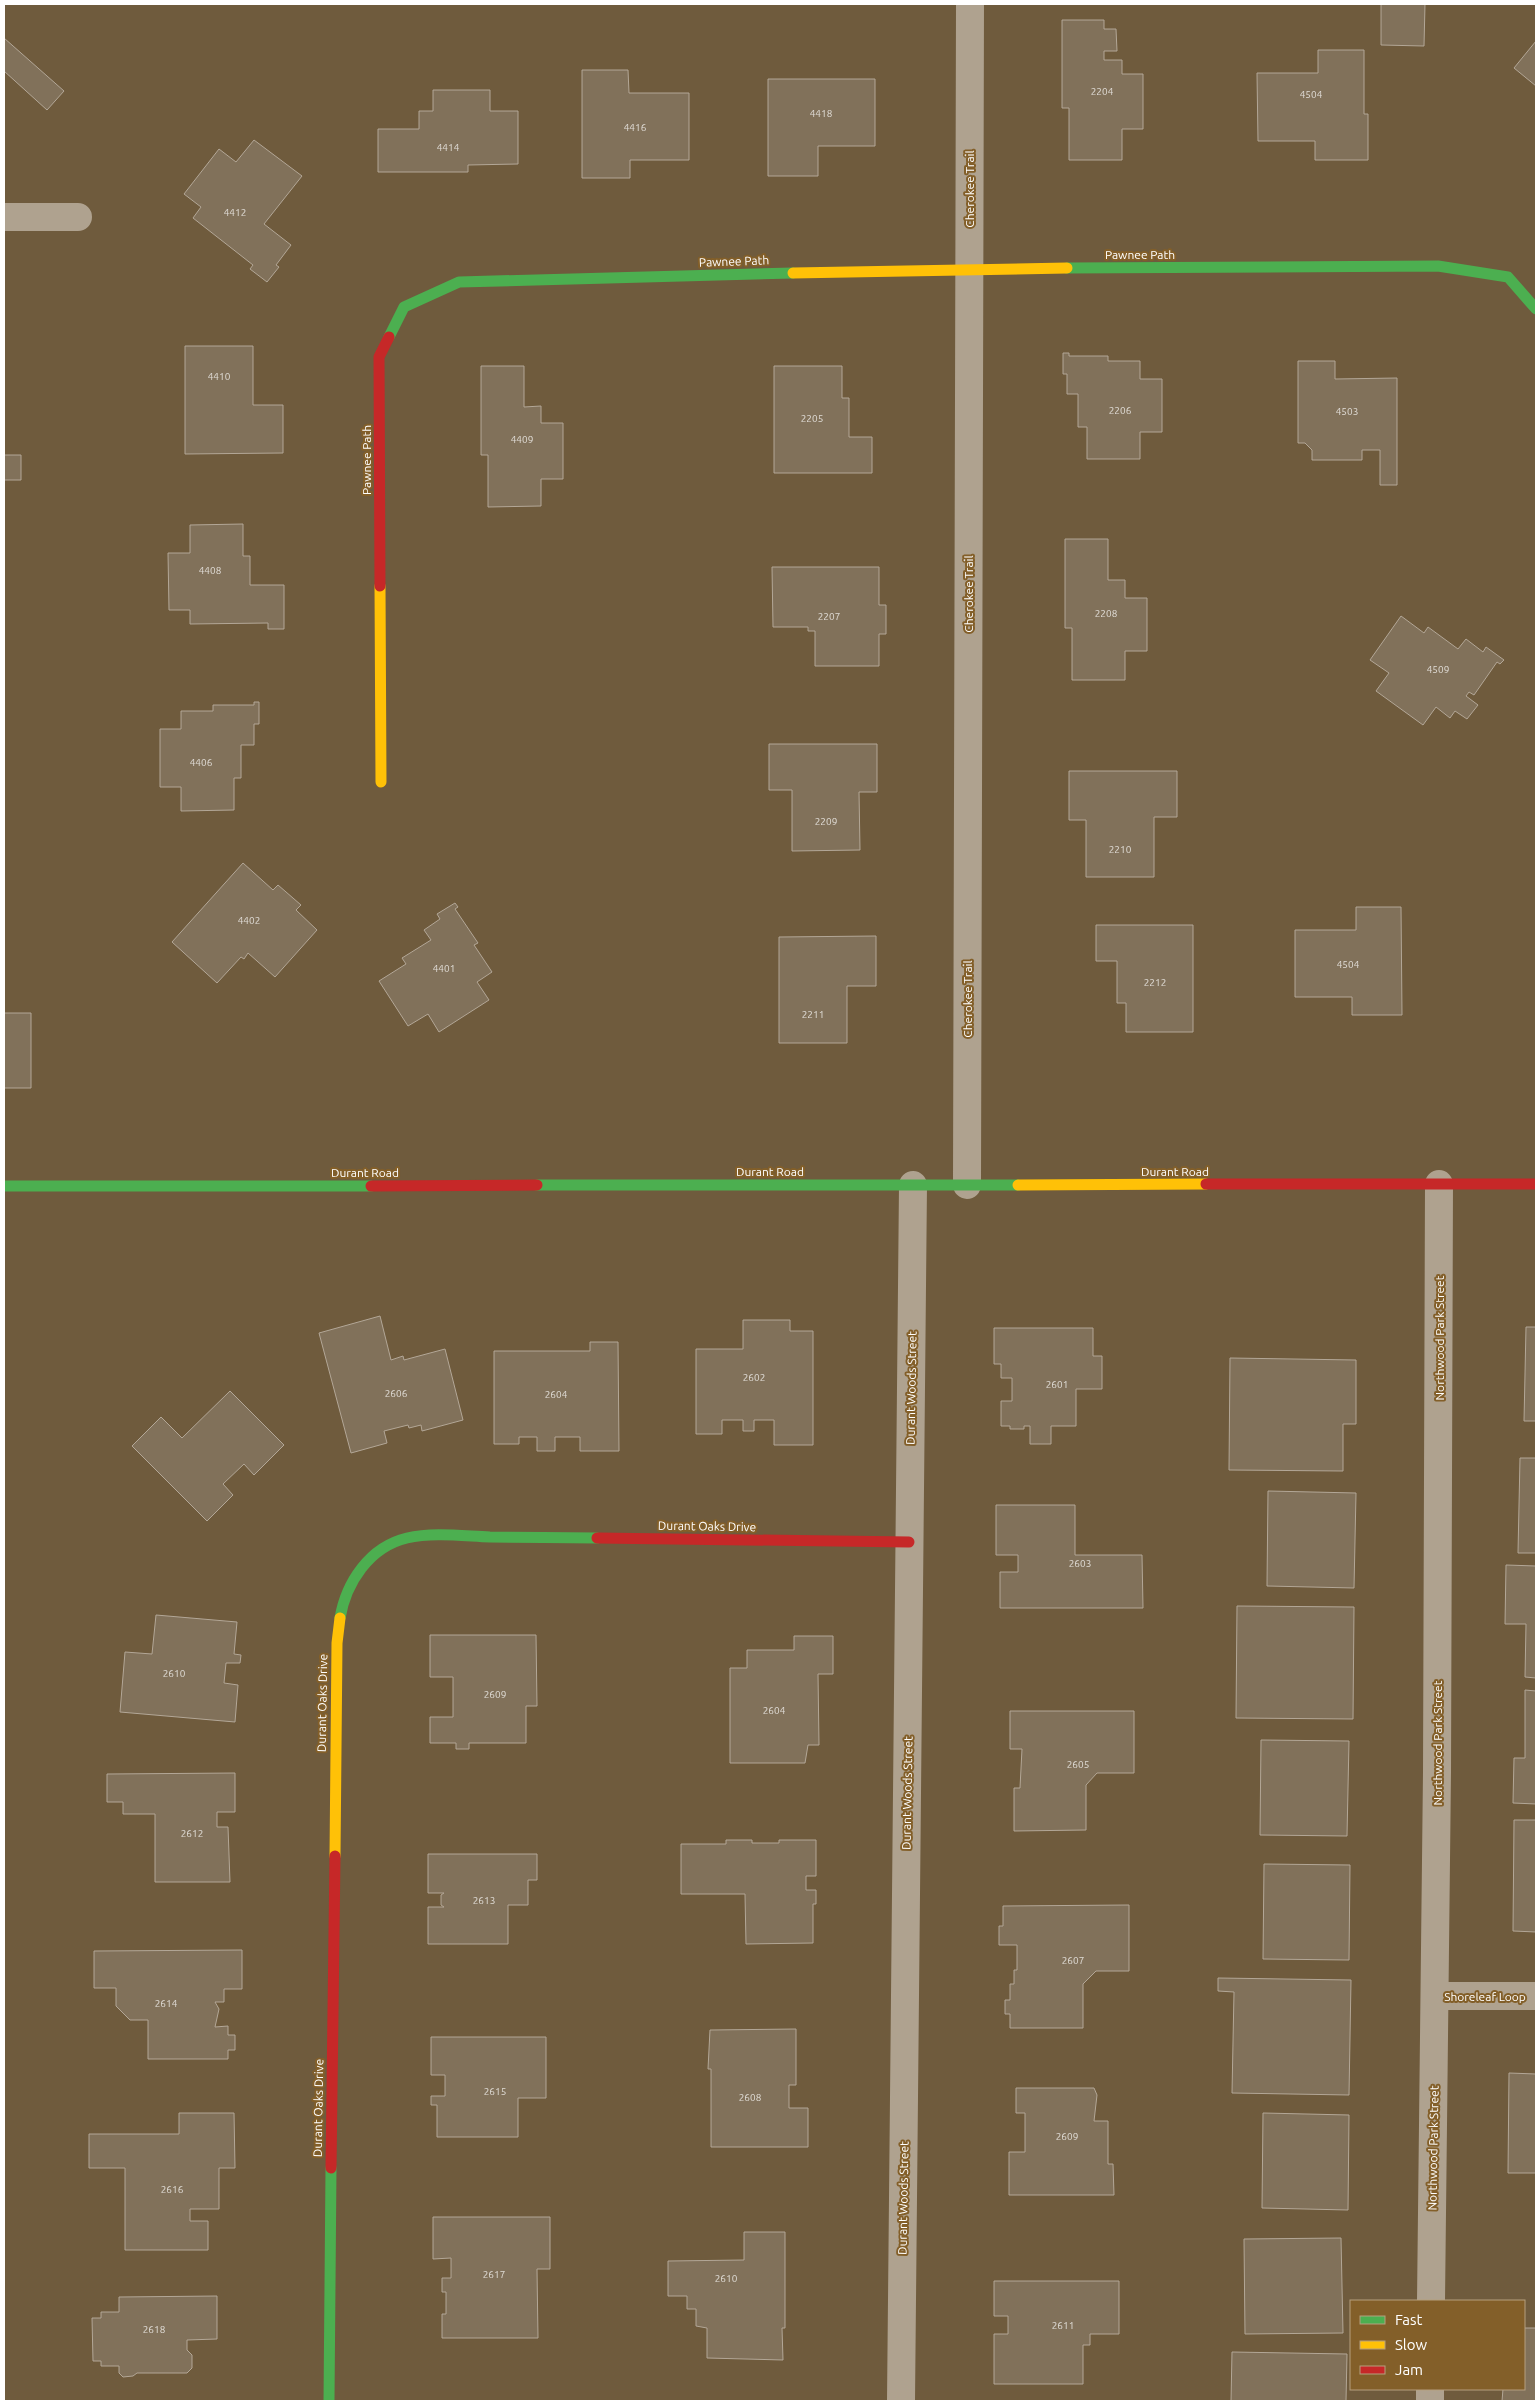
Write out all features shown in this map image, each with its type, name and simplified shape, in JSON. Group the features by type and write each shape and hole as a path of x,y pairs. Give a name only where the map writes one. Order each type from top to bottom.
{"street":[{"name":"Cherokee Trail","path":"967,1185 970,4"},
{"path":"4,217 78,216"},
{"name":"Pawnee Path","path":"381,782 379,357 404,307 459,282 969,269 1438,266 1508,277 1536,309"},
{"name":"Northwood Park Street","path":"1431,2300 1435,1996 1439,1184"},
{"name":"Durant Road","path":"4,1186 1536,1184"},
{"name":"Durant Woods Street","path":"901,2401 913,1185"},
{"name":"Durant Oaks Drive","path":"329,2401 336,1643 349,1585 364,1567 389,1548 405,1539 439,1536 909,1542"},
{"name":"Shoreleaf Loop","path":"1435,1996 1536,1996"}],"building":[{"path":"1381,4 1425,4 1424,46 1381,45"},
{"path":"1062,20 1104,20 1104,29 1116,29 1117,51 1104,51 1104,60 1122,60 1122,74 1143,74 1143,129 1122,129 1122,160 1069,160 1069,108 1062,108"},
{"path":"4,38 64,91 47,110 4,71"},
{"path":"1536,41 1536,86 1514,68"},
{"path":"1318,50 1364,50 1364,114 1368,114 1368,160 1315,160 1315,141 1258,141 1257,73 1318,73"},
{"path":"582,70 628,70 629,93 689,93 689,160 630,160 630,178 582,178"},
{"path":"768,79 875,79 875,146 818,146 818,176 768,176"},
{"path":"433,90 490,90 490,111 518,111 518,164 468,165 468,172 378,172 378,129 419,129 419,111 433,111"},
{"path":"254,140 302,176 264,224 291,245 276,265 279,267 267,282 250,269 253,265 193,218 201,207 184,194 219,149 236,162"},
{"path":"185,346 253,346 253,405 283,405 283,453 185,454"},
{"path":"1063,353 1069,353 1069,356 1108,356 1108,361 1140,361 1140,379 1162,379 1162,432 1140,432 1140,459 1087,459 1087,427 1078,427 1078,394 1067,394 1067,374 1063,374"},
{"path":"1298,361 1335,361 1335,379 1397,378 1397,485 1380,485 1380,450 1362,450 1362,460 1312,460 1312,450 1305,443 1298,443"},
{"path":"481,366 524,366 524,407 541,406 541,423 563,423 563,479 541,479 541,506 488,507 488,455 481,455"},
{"path":"774,366 842,366 842,398 849,398 849,437 872,437 872,473 774,473"},
{"path":"4,455 21,455 21,480 4,480"},
{"path":"243,524 243,556 250,556 250,585 284,585 284,629 268,629 268,623 190,624 190,610 169,610 168,553 190,553 190,525"},
{"path":"1065,539 1108,539 1108,580 1125,580 1125,598 1147,598 1147,651 1125,651 1125,680 1072,680 1072,628 1065,628"},
{"path":"772,567 879,567 879,605 886,605 886,634 879,634 879,666 815,666 815,631 808,631 808,627 773,627"},
{"path":"1401,616 1424,633 1428,627 1458,649 1466,639 1483,652 1486,647 1504,660 1500,664 1497,662 1474,695 1469,692 1466,696 1478,705 1467,719 1455,711 1450,718 1436,707 1423,725 1376,691 1389,673 1370,660"},
{"path":"254,702 259,702 259,724 254,724 254,745 241,745 241,778 234,778 234,810 181,811 181,787 160,787 160,729 181,729 181,711 213,711 213,705 254,705"},
{"path":"769,744 877,744 877,792 859,792 860,850 792,851 792,790 769,790"},
{"path":"1069,771 1177,771 1177,817 1154,817 1154,877 1086,877 1086,820 1069,820"},
{"path":"243,863 273,890 278,885 301,905 296,910 317,930 275,977 248,953 244,959 241,957 217,983 172,942"},
{"path":"455,903 458,907 455,909 478,943 474,945 492,972 477,982 489,1000 439,1032 428,1014 408,1026 379,981 406,964 402,958 431,940 424,930 440,919 437,914"},
{"path":"1356,907 1401,907 1402,1015 1352,1015 1352,997 1295,997 1295,930 1356,930"},
{"path":"1096,925 1193,925 1193,1032 1126,1032 1126,1003 1117,1003 1117,961 1096,961"},
{"path":"876,936 876,986 847,986 847,1043 779,1043 779,937"},
{"path":"4,1013 31,1013 31,1088 4,1088"},
{"path":"380,1316 391,1360 403,1356 404,1360 445,1349 463,1420 422,1431 421,1425 409,1428 408,1425 384,1431 387,1443 351,1453 319,1333"},
{"path":"743,1320 790,1320 790,1331 813,1331 813,1445 774,1445 774,1420 754,1420 754,1431 743,1431 743,1420 722,1420 722,1434 696,1434 696,1349 743,1349"},
{"path":"1526,1327 1536,1327 1536,1421 1524,1421"},
{"path":"994,1328 1093,1328 1093,1356 1102,1356 1102,1389 1076,1389 1076,1426 1051,1426 1051,1444 1030,1444 1030,1426 1024,1426 1024,1429 1010,1429 1010,1426 1001,1426 1001,1401 1012,1401 1012,1378 1001,1378 1001,1364 994,1364"},
{"path":"590,1342 618,1342 619,1451 580,1451 580,1437 555,1437 555,1451 537,1451 537,1437 519,1437 519,1444 494,1444 494,1351 590,1351"},
{"path":"1230,1358 1356,1360 1356,1424 1343,1424 1343,1471 1229,1470"},
{"path":"230,1391 284,1445 254,1475 244,1464 223,1484 233,1495 207,1521 132,1446 161,1417 182,1438"},
{"path":"1520,1458 1536,1458 1536,1553 1518,1553"},
{"path":"1268,1491 1356,1493 1354,1588 1267,1586"},
{"path":"996,1505 1075,1505 1075,1555 1142,1555 1143,1608 1000,1608 1000,1572 1018,1572 1018,1555 996,1555"},
{"path":"1506,1565 1536,1566 1536,1678 1525,1677 1526,1624 1505,1624"},
{"path":"1237,1606 1354,1607 1353,1719 1236,1718"},
{"path":"156,1615 237,1622 234,1654 241,1655 240,1663 226,1663 224,1683 238,1685 235,1722 120,1712 125,1652 152,1654"},
{"path":"430,1635 536,1635 537,1706 526,1706 526,1743 469,1743 469,1749 456,1749 456,1743 430,1743 430,1717 453,1717 453,1677 430,1677"},
{"path":"794,1636 833,1636 833,1674 818,1674 819,1745 808,1745 805,1763 730,1763 730,1668 747,1668 747,1650 794,1650"},
{"path":"1525,1690 1536,1691 1536,1804 1513,1803 1514,1758 1525,1758"},
{"path":"1010,1711 1134,1711 1134,1773 1097,1773 1086,1785 1086,1830 1014,1831 1014,1788 1020,1788 1022,1749 1010,1749"},
{"path":"1261,1740 1349,1741 1347,1836 1260,1835"},
{"path":"235,1773 235,1812 217,1812 217,1827 228,1827 230,1882 155,1882 155,1814 123,1814 123,1802 107,1802 107,1774"},
{"path":"1514,1820 1536,1820 1536,1932 1513,1931"},
{"path":"726,1840 752,1840 752,1843 779,1843 779,1840 816,1840 816,1876 806,1876 806,1890 816,1890 816,1904 813,1904 813,1943 746,1944 745,1894 681,1894 681,1844 726,1844"},
{"path":"428,1854 537,1854 537,1880 528,1880 528,1905 508,1905 508,1944 428,1944 428,1907 444,1907 441,1905 441,1895 444,1893 428,1893"},
{"path":"1264,1864 1350,1865 1349,1960 1263,1959"},
{"path":"1129,1905 1129,1971 1096,1971 1083,1984 1083,2028 1010,2028 1010,2014 1005,2014 1005,2000 1010,2000 1010,1984 1014,1984 1014,1970 1017,1970 1017,1945 999,1945 999,1926 1003,1926 1003,1906"},
{"path":"242,1950 242,1989 224,1989 224,2002 215,2002 219,2009 215,2027 228,2026 228,2035 235,2035 235,2050 228,2050 228,2059 148,2059 148,2020 130,2020 116,2006 116,1988 94,1988 94,1951"},
{"path":"1218,1978 1351,1980 1349,2095 1232,2093 1234,1992 1218,1991"},
{"path":"796,2029 796,2085 789,2085 789,2108 808,2108 808,2147 711,2147 711,2069 708,2069 710,2030"},
{"path":"431,2037 546,2037 546,2098 518,2098 518,2137 437,2137 437,2105 431,2105 431,2096 445,2096 445,2075 431,2075"},
{"path":"1509,2073 1536,2074 1536,2173 1508,2173"},
{"path":"1016,2088 1094,2088 1097,2095 1094,2121 1108,2121 1108,2164 1113,2164 1114,2195 1009,2195 1009,2152 1025,2152 1025,2113 1016,2113"},
{"path":"179,2113 234,2113 235,2168 219,2168 219,2209 190,2209 190,2221 208,2221 208,2250 125,2250 125,2168 89,2168 89,2134 179,2134"},
{"path":"1263,2113 1349,2115 1348,2210 1262,2208"},
{"path":"433,2217 550,2217 550,2269 537,2269 538,2338 442,2338 442,2314 446,2314 446,2292 442,2292 442,2278 451,2278 451,2258 433,2259"},
{"path":"744,2232 785,2232 783,2360 707,2358 707,2328 696,2326 696,2309 687,2309 687,2296 668,2296 668,2261 744,2260"},
{"path":"1341,2238 1343,2333 1245,2334 1244,2239"},
{"path":"994,2281 1119,2281 1119,2334 1090,2334 1090,2345 1083,2345 1083,2384 994,2384 994,2334 1008,2334 1008,2316 994,2316"},
{"path":"217,2296 217,2339 187,2340 187,2350 192,2355 192,2368 187,2373 137,2373 133,2376 123,2377 119,2373 119,2366 101,2366 101,2361 93,2361 92,2318 101,2318 101,2312 119,2312 119,2297"},
{"path":"1525,2328 1536,2328 1536,2401 1502,2401 1503,2390 1525,2390"},
{"path":"1232,2352 1347,2354 1346,2401 1231,2401"}],"traffic: fast":[{"path":"1067,268 1438,266 1508,277 1536,309"},
{"path":"389,337 404,307 459,282 793,273"},
{"path":"537,1185 1018,1185"},
{"path":"4,1186 371,1186"},
{"path":"340,1618 348,1592 362,1568 381,1549 407,1538 438,1535 597,1538"},
{"path":"329,2401 331,2168"}],"traffic: slow":[{"path":"793,273 1067,268"},
{"path":"380,586 381,782"},
{"path":"1018,1185 1206,1184"},
{"path":"335,1856 337,1643 340,1618"}],"traffic: jam":[{"path":"380,586 379,357 389,337"},
{"path":"1206,1184 1536,1184"},
{"path":"371,1186 537,1185"},
{"path":"597,1538 909,1542"},
{"path":"331,2168 335,1856"}]}
